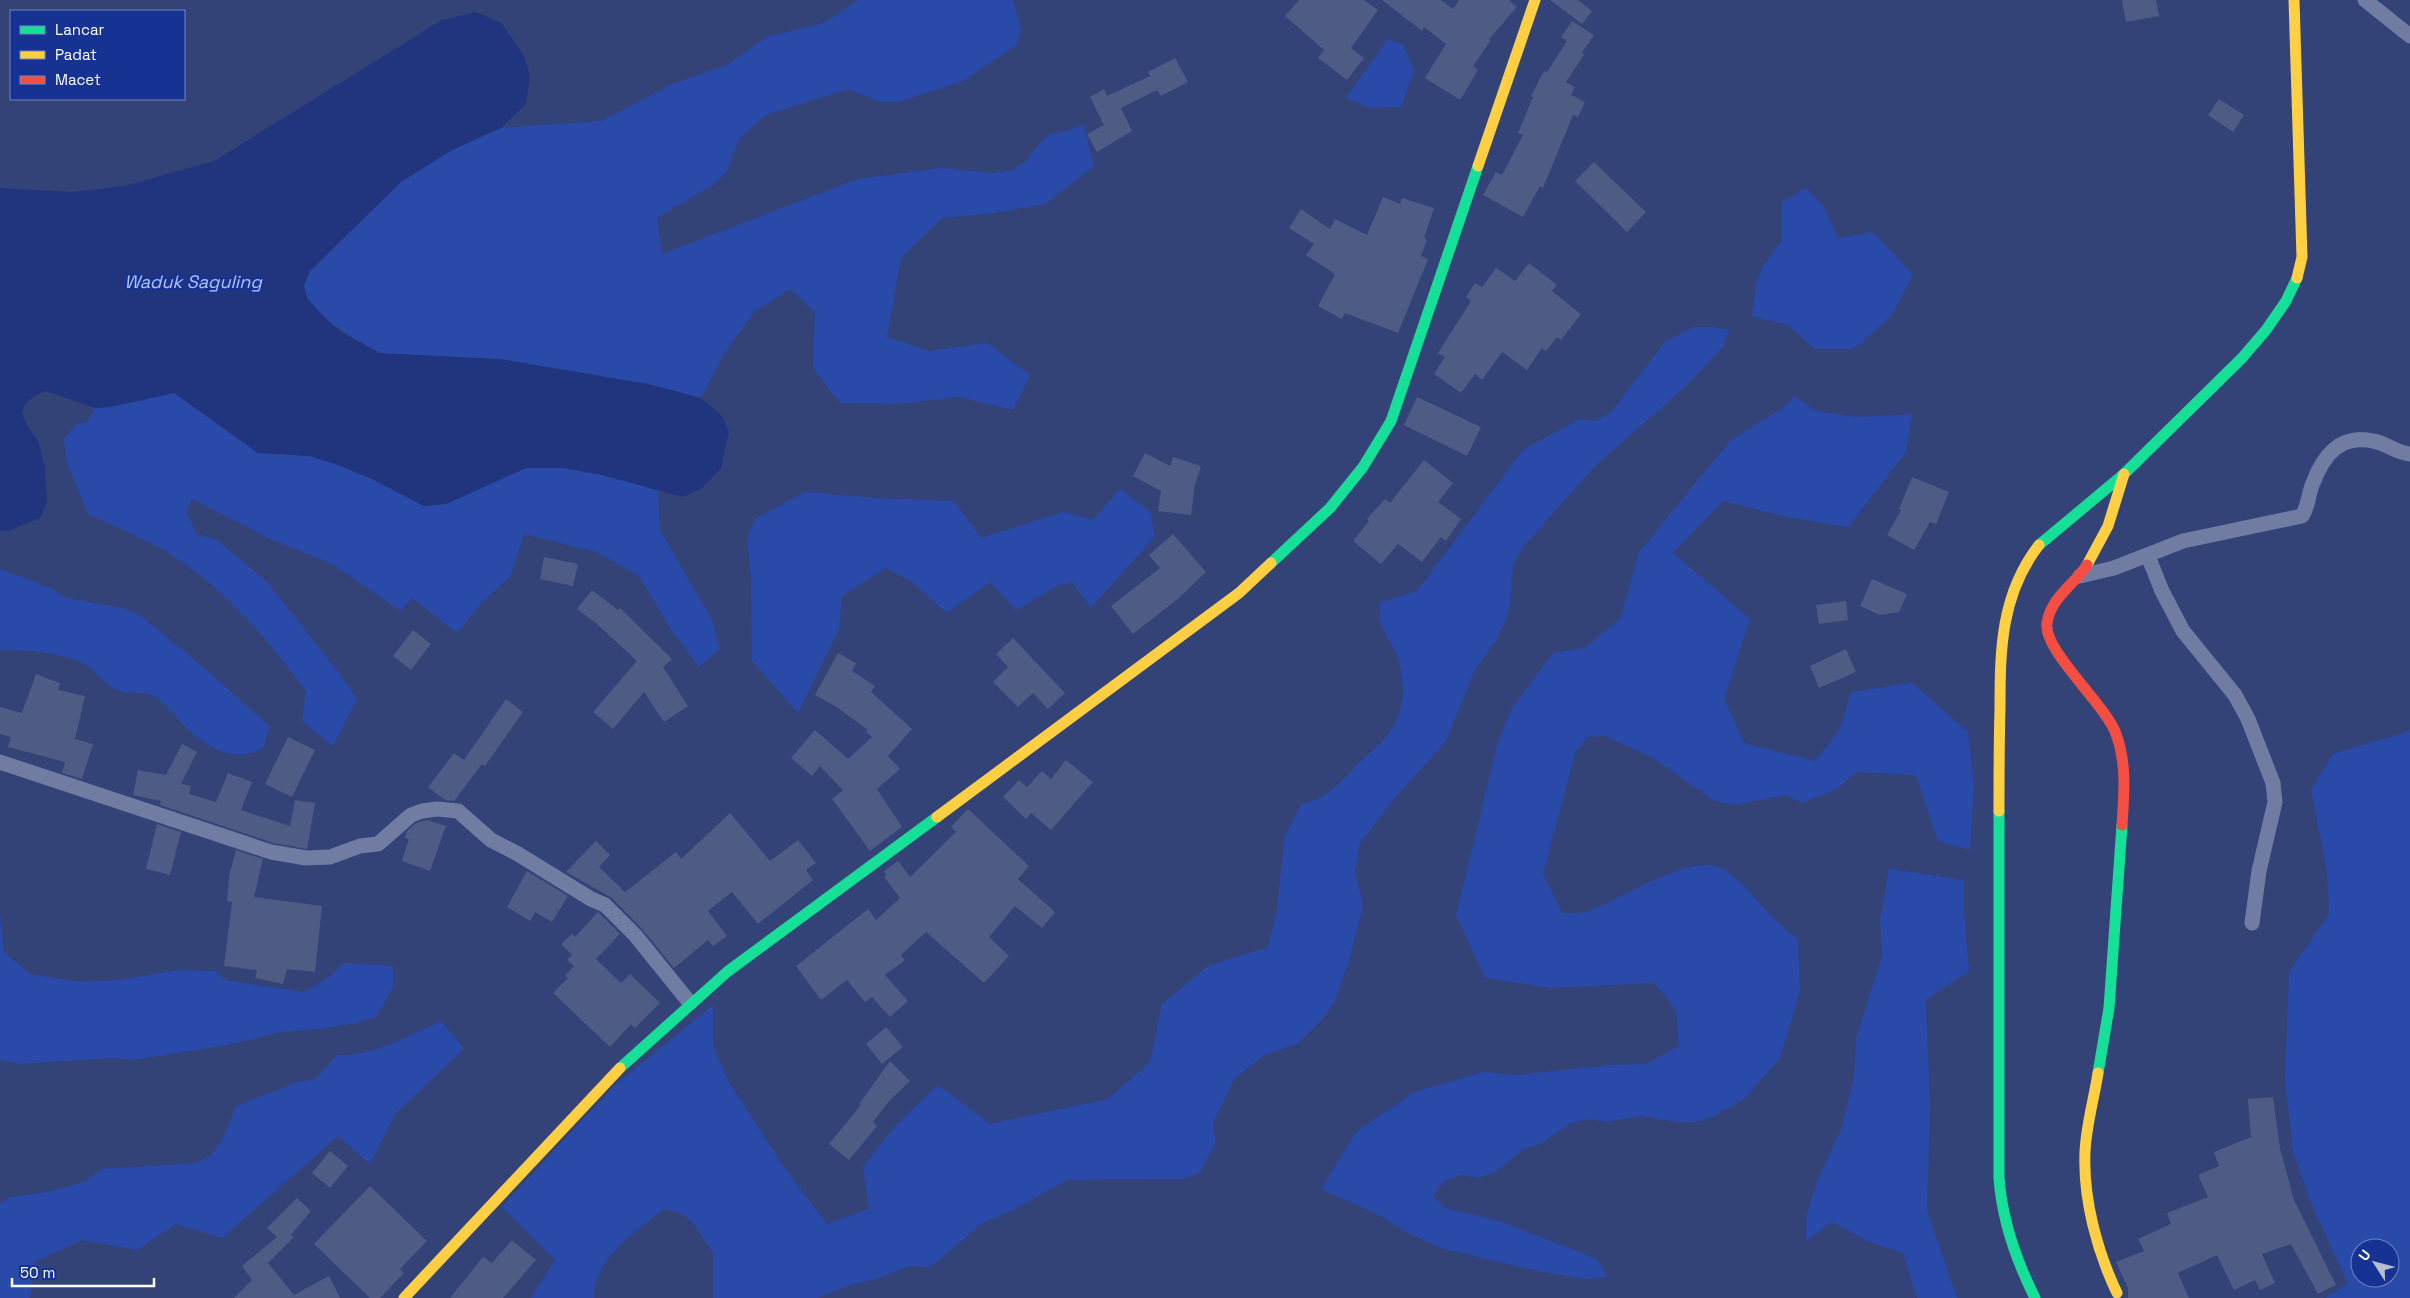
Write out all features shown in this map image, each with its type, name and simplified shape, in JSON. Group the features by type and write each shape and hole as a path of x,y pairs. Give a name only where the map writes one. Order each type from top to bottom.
{"street":[{"path":"404,1298 627,1060 690,1004 735,966 1239,593 1330,508 1364,467 1391,421 1535,0"},
{"path":"2035,1298 2018,1258 2003,1213 1996,1117 2000,664 2003,621 2014,585 2030,556 2040,544 2124,474 2242,358 2266,330 2286,301 2296,282 2302,257 2294,0"},
{"path":"2365,0 2410,36"},
{"path":"2080,576 2148,556 2183,541 2302,516 2307,509 2312,484 2321,465 2330,453 2343,442 2358,438 2376,441 2410,454"},
{"path":"2117,1293 2105,1268 2094,1226 2086,1185 2085,1152 2110,1008 2125,774 2116,733 2091,695 2051,644 2046,625 2051,608 2061,593 2080,576 2108,526 2124,474"},
{"path":"2148,556 2162,591 2184,631 2235,695 2248,719 2273,783 2275,802 2258,871 2252,924"},
{"path":"0,762 271,852 306,858 330,857 360,846 378,844 411,815 422,811 437,809 458,810 492,840 591,899 605,905 635,935 690,1004"}],"shaded area":[{"path":"858,0 1013,0 1021,29 1017,45 963,81 898,102 880,102 848,89 766,115 739,139 727,171 716,183 657,218 662,254 858,179 941,168 992,173 1009,171 1026,162 1036,147 1049,135 1067,131 1083,124 1094,166 1045,204 994,213 942,218 901,258 887,337 929,351 987,343 1030,375 1013,410 959,397 896,404 840,403 813,368 815,313 790,289 753,313 722,357 701,398 648,384 380,353 334,325 322,315 306,295 304,283 310,271 401,182 452,150 501,128 601,121 672,84 727,65 767,37 824,23"},
{"path":"1388,39 1403,45 1414,70 1401,107 1371,108 1346,98"},
{"path":"1806,188 1824,207 1838,238 1873,232 1913,275 1891,316 1854,349 1815,349 1788,325 1752,316 1756,284 1764,264 1782,241 1782,202"},
{"path":"1694,327 1712,327 1729,330 1723,347 1685,387 1595,466 1523,547 1513,564 1510,604 1505,622 1497,639 1474,672 1446,741 1394,799 1360,843 1355,871 1363,906 1348,964 1335,1001 1324,1017 1298,1043 1263,1056 1234,1079 1213,1123 1216,1142 1200,1173 1183,1179 1067,1180 1017,1208 981,1224 931,1267 911,1266 872,1280 853,1284 817,1298 713,1298 713,1253 694,1224 681,1213 663,1209 629,1237 608,1259 600,1271 595,1284 594,1298 531,1298 555,1260 502,1207 614,1086 713,1005 713,1046 729,1083 790,1176 827,1224 869,1209 863,1166 897,1124 938,1085 990,1124 1109,1099 1150,1062 1162,1004 1208,966 1268,947 1277,910 1284,839 1301,804 1319,798 1333,789 1382,741 1395,724 1402,703 1401,670 1394,649 1381,623 1380,603 1417,591 1523,450 1580,419 1596,421 1611,412 1665,342"},
{"path":"174,393 258,453 309,456 338,465 370,478 424,506 446,504 526,468 563,468 602,475 658,490 660,530 712,620 720,649 699,667 672,631 639,576 596,552 524,534 510,577 482,602 457,633 412,598 401,611 332,564 268,538 192,499 187,512 196,534 216,539 267,582 340,674 357,699 333,746 302,721 306,691 280,657 236,607 203,578 175,557 138,537 88,514 66,460 64,439 76,424 87,422 95,408 110,407"},
{"path":"1795,396 1815,411 1857,417 1912,414 1906,452 1848,527 1787,517 1723,501 1673,553 1750,619 1724,699 1744,743 1815,761 1840,729 1851,692 1912,683 1968,732 1974,785 1970,850 1938,841 1916,775 1856,772 1837,789 1802,803 1787,795 1731,805 1713,800 1653,758 1605,736 1587,737 1575,753 1543,874 1562,913 1585,912 1599,907 1654,880 1692,866 1709,865 1723,869 1737,879 1772,917 1798,940 1800,990 1780,1058 1744,1099 1713,1117 1695,1122 1677,1122 1642,1116 1606,1122 1589,1119 1571,1123 1540,1144 1524,1149 1495,1172 1478,1178 1461,1175 1444,1181 1433,1196 1445,1208 1499,1221 1597,1259 1607,1277 1585,1279 1542,1272 1441,1248 1408,1233 1379,1215 1321,1189 1357,1131 1415,1092 1483,1072 1518,1075 1611,1065 1647,1064 1679,1046 1676,1010 1654,983 1550,988 1485,978 1456,915 1498,742 1512,708 1553,653 1585,648 1621,617 1639,552 1730,441 1783,408"},
{"path":"1120,489 1150,512 1155,536 1091,608 1072,582 1059,585 1016,610 990,582 947,613 911,581 886,568 842,596 839,629 798,713 752,661 751,576 747,539 755,519 805,492 877,498 954,501 981,538 1064,512 1093,520"},
{"path":"0,569 50,588 67,598 122,608 138,614 201,665 269,726 264,747 244,754 234,754 215,749 197,737 158,699 149,694 116,690 83,663 42,652 0,650"},
{"path":"2410,729 2410,1298 2325,1298 2348,1284 2311,1203 2293,1152 2285,1079 2289,972 2329,914 2327,871 2311,790 2333,754 2404,733"},
{"path":"1889,869 1964,880 1964,911 1969,971 1926,1000 1930,1111 1927,1211 1957,1298 1917,1298 1903,1253 1867,1241 1832,1222 1806,1241 1807,1214 1818,1179 1841,1130 1854,1078 1856,1039 1882,955 1880,921"},
{"path":"0,913 4,952 30,974 82,982 119,980 180,970 216,971 224,980 305,992 330,976 344,963 393,966 393,987 376,1017 356,1023 282,1032 227,1045 133,1060 112,1058 20,1064 0,1060"},
{"path":"441,1021 464,1049 395,1114 370,1164 338,1136 222,1238 176,1224 137,1250 82,1240 35,1262 30,1298 0,1298 0,1203 11,1197 47,1192 84,1182 101,1169 196,1163 212,1154 223,1139 236,1106 297,1082 315,1079 337,1055 378,1049"}],"water":[{"name":"Waduk Saguling","path":"476,12 501,23 523,54 530,75 526,104 501,128 452,150 401,182 310,271 304,285 307,298 326,319 343,333 380,353 500,359 648,384 701,398 722,416 729,432 721,468 702,488 683,497 602,475 563,468 526,468 446,504 424,506 370,478 338,465 309,456 258,453 174,393 110,407 95,408 46,391 34,396 26,403 22,413 38,441 45,467 47,502 40,518 8,531 0,531 0,188 72,192 125,186 214,161 442,20"}],"building":[{"path":"1299,0 1364,0 1378,10 1351,48 1364,58 1347,80 1318,58 1324,50 1285,16"},
{"path":"1382,0 1441,0 1453,9 1459,0 1509,0 1517,7 1489,39 1491,40 1473,66 1478,70 1460,100 1425,78 1446,44 1424,27 1422,31"},
{"path":"1550,0 1578,0 1592,11 1582,24"},
{"path":"2122,0 2156,0 2159,16 2126,22"},
{"path":"1572,21 1594,35 1582,53 1584,55 1566,82 1575,87 1571,95 1585,102 1578,117 1573,115 1543,188 1540,186 1523,217 1483,195 1496,172 1502,175 1523,135 1518,133 1533,97 1531,96 1544,71 1547,72 1567,41 1561,37"},
{"path":"1175,58 1188,82 1161,96 1157,90 1121,108 1132,131 1097,152 1087,134 1104,125 1090,97 1104,89 1107,96 1150,76 1148,72"},
{"path":"2219,99 2244,115 2233,132 2208,115"},
{"path":"1594,162 1646,212 1627,232 1575,181"},
{"path":"1383,197 1400,204 1402,198 1434,208 1424,238 1427,240 1421,256 1428,259 1398,333 1345,313 1342,319 1318,306 1335,274 1306,255 1314,244 1289,228 1301,209 1330,229 1335,219 1367,235"},
{"path":"1529,263 1557,285 1552,291 1581,314 1561,340 1557,337 1546,351 1542,348 1527,370 1502,352 1482,380 1475,374 1461,393 1434,374 1445,357 1438,353 1471,301 1466,297 1475,283 1482,287 1496,268 1515,281"},
{"path":"1417,397 1481,427 1467,456 1404,425"},
{"path":"1145,453 1170,466 1173,457 1201,466 1195,484 1191,515 1158,511 1161,491 1133,476"},
{"path":"1424,460 1453,483 1438,502 1461,519 1446,541 1441,537 1422,562 1398,544 1381,564 1353,541 1369,521 1367,519 1385,499 1390,503"},
{"path":"1912,477 1949,492 1936,524 1930,522 1914,550 1887,535 1901,510 1899,509"},
{"path":"1173,534 1206,572 1179,598 1133,634 1111,606 1160,568 1149,555"},
{"path":"544,557 578,564 573,586 540,579"},
{"path":"1872,579 1907,594 1899,612 1880,615 1860,606"},
{"path":"592,590 618,610 620,608 672,659 663,667 688,706 664,722 644,692 613,729 593,712 637,661 597,624 577,609"},
{"path":"1846,601 1848,620 1819,624 1816,605"},
{"path":"413,630 431,644 411,670 393,656"},
{"path":"1013,638 1065,693 1048,709 1033,693 1018,707 993,682 1008,667 996,654"},
{"path":"1846,649 1856,672 1819,688 1810,666"},
{"path":"838,653 856,663 852,671 875,686 871,692 912,729 888,756 900,769 877,789 902,827 870,851 832,799 843,790 820,766 812,776 791,758 815,730 848,759 872,737 866,732 868,730 835,706 815,695"},
{"path":"36,674 60,683 58,690 85,696 75,739 93,744 82,779 62,773 65,762 8,747 11,737 0,734 0,707 22,713"},
{"path":"506,699 523,712 485,766 482,764 454,801 445,800 428,787 454,753 464,760"},
{"path":"288,737 315,750 292,797 265,784"},
{"path":"182,744 197,752 181,784 191,786 189,794 216,802 228,773 252,782 241,810 290,826 295,800 315,803 307,849 273,843 160,805 161,801 133,795 138,770 166,775"},
{"path":"1066,760 1093,782 1051,830 1031,813 1026,819 1003,797 1019,780 1027,787 1042,771 1051,779"},
{"path":"968,809 1029,866 1018,879 1055,912 1042,928 1015,906 989,937 1009,956 984,983 926,932 901,955 905,960 885,975 908,1001 890,1017 872,997 865,1002 847,980 821,1000 796,966 868,909 876,920 900,898 884,877 886,875 884,871 898,861 910,877 956,832 951,827"},
{"path":"730,813 770,861 798,840 816,863 806,870 813,880 758,924 732,892 708,911 727,936 713,946 708,940 674,968 642,929 612,898 566,872 596,841 610,855 599,867 625,892 676,852 681,859"},
{"path":"427,820 446,826 430,871 402,861 409,839 405,838 407,831 416,823"},
{"path":"157,824 181,832 170,875 146,869"},
{"path":"236,850 263,859 254,897 322,906 315,972 287,969 283,984 255,978 257,970 224,966 232,902 227,901 229,876"},
{"path":"527,871 568,896 552,922 535,912 530,921 507,907"},
{"path":"598,912 620,934 596,959 621,983 630,974 660,1003 635,1028 631,1024 610,1047 553,993 568,978 565,976 574,966 567,960 572,955 561,944 572,934 575,937"},
{"path":"886,1027 903,1047 882,1064 866,1044"},
{"path":"890,1061 910,1081 889,1101 873,1122 877,1126 849,1160 829,1144 861,1105 859,1104"},
{"path":"2273,1097 2280,1148 2294,1200 2336,1285 2318,1294 2291,1244 2262,1254 2275,1283 2260,1290 2255,1280 2234,1290 2217,1255 2178,1273 2189,1298 2128,1298 2128,1288 2116,1262 2144,1251 2138,1239 2171,1224 2167,1213 2208,1197 2198,1175 2219,1166 2214,1152 2251,1137 2248,1099"},
{"path":"330,1151 348,1166 330,1188 312,1173"},
{"path":"370,1186 427,1241 400,1269 404,1273 380,1298 370,1298 314,1244"},
{"path":"297,1198 311,1211 291,1235 294,1237 268,1263 294,1295 329,1276 340,1298 234,1298 252,1280 242,1266 277,1237 267,1228"},
{"path":"512,1240 536,1260 503,1298 450,1298 483,1257 492,1263"}],"traffic: fast":[{"path":"1271,563 1330,508 1363,467 1391,421 1478,166"},
{"path":"2039,545 2124,474 2242,358 2266,330 2286,301 2297,278"},
{"path":"1999,811 1999,1178 2003,1209 2011,1240 2035,1298"},
{"path":"620,1068 727,972 937,817"},
{"path":"2098,1073 2109,1008 2122,825"}],"traffic: slow":[{"path":"1478,166 1535,0"},
{"path":"2294,0 2302,257 2297,278"},
{"path":"2087,565 2108,526 2124,474"},
{"path":"1999,811 2001,665 2005,623 2017,583 2026,564 2039,545"},
{"path":"937,817 1239,593 1271,563"},
{"path":"404,1298 620,1068"},
{"path":"2098,1073 2088,1122 2085,1152 2086,1188 2103,1260 2117,1293"}],"traffic: jam":[{"path":"2087,565 2053,606 2047,623 2048,634 2064,662 2100,708 2116,734 2123,768 2122,825"}]}
